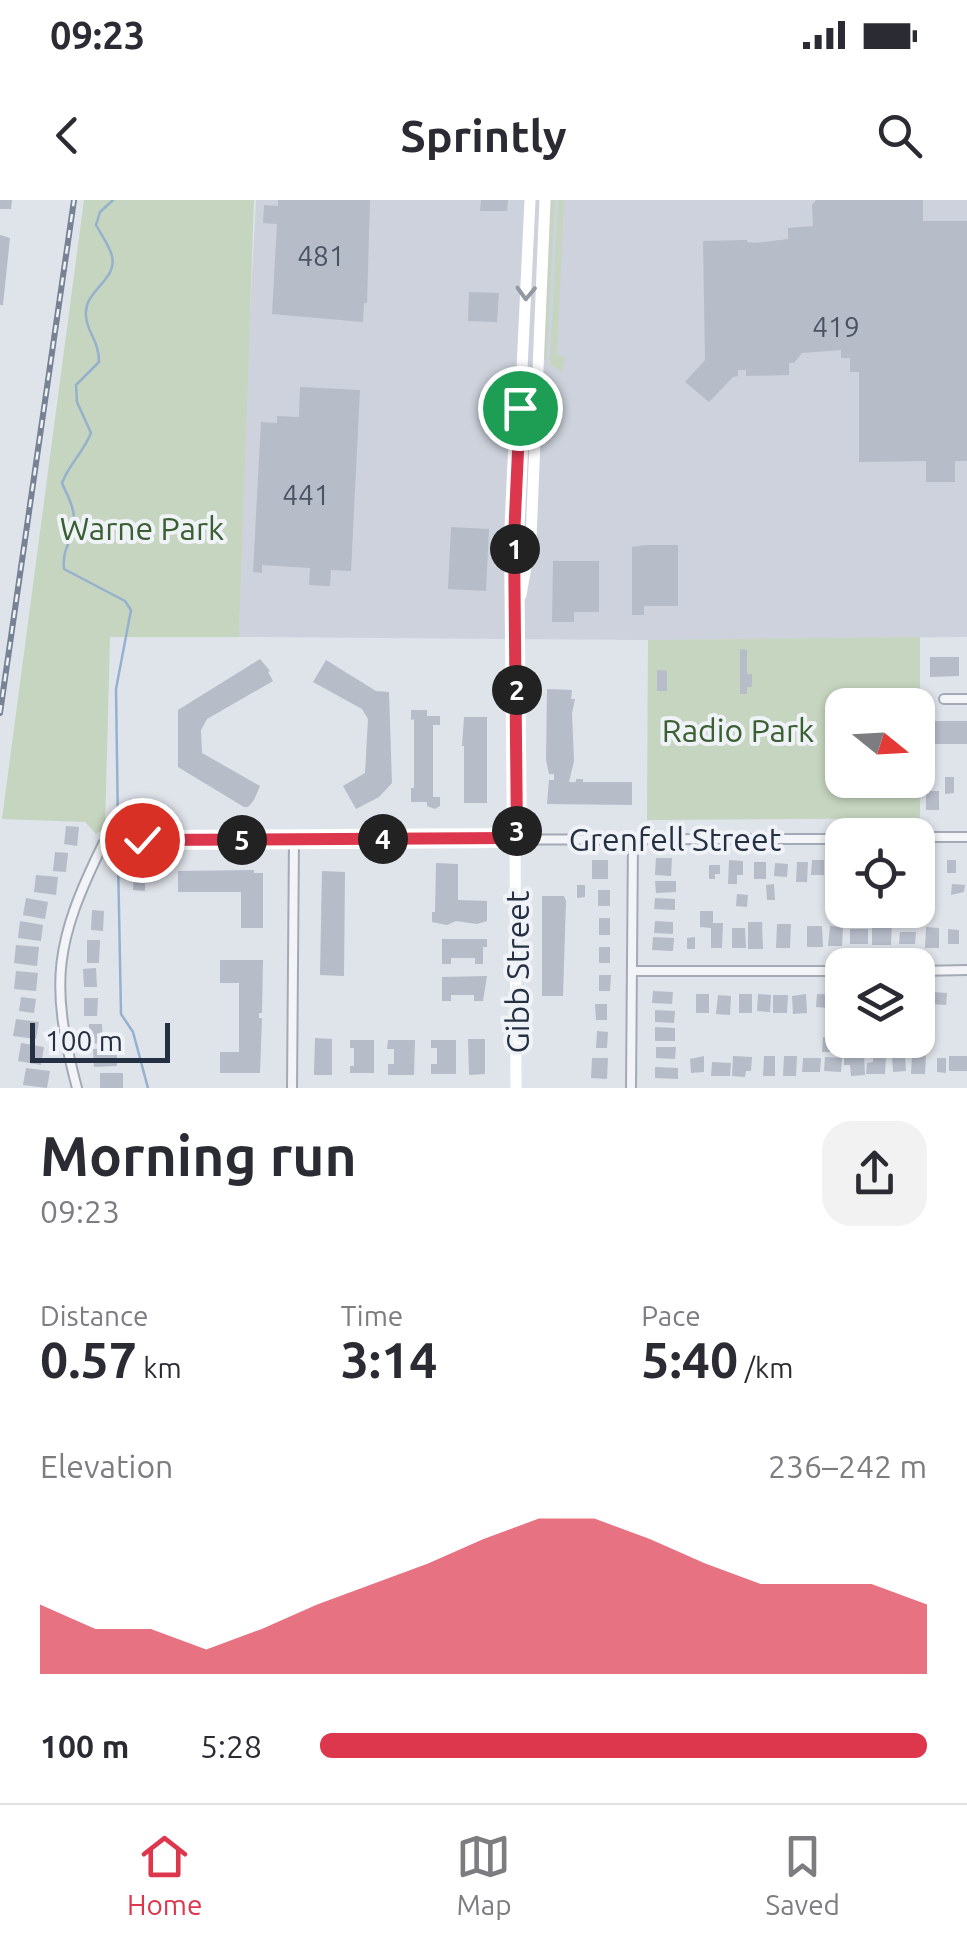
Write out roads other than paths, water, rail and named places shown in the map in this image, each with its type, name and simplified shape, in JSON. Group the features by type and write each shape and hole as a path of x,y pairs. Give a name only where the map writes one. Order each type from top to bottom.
{"main road":[{"name":"Gibb Street","path":"516,1088 514,538 530,200"},
{"name":"Gibb Street","path":"517,617 531,538 546,200"}],"street":[{"path":"944,699 967,699"},
{"path":"935,838 967,837"},
{"path":"631,1088 632,838"},
{"name":"Grenfell Street","path":"78,1088 62,1030 59,968 74,905 104,844 130,840 825,838"},
{"path":"292,1088 294,840"},
{"path":"935,970 967,970"},
{"path":"632,971 825,971"}],"waterway":[{"path":"113,200 100,212 96,225 113,262 107,278 90,299 86,316 99,362 76,385 77,402 91,433 62,483 74,517 64,569 125,601 131,610 116,689 118,826"},
{"path":"118,858 121,1014 133,1032 148,1088"}],"railway":[{"path":"0,713 74,200"}],"park label":[{"name":"Warne Park","path":"142,528"},
{"name":"Radio Park","path":"738,730"}]}
